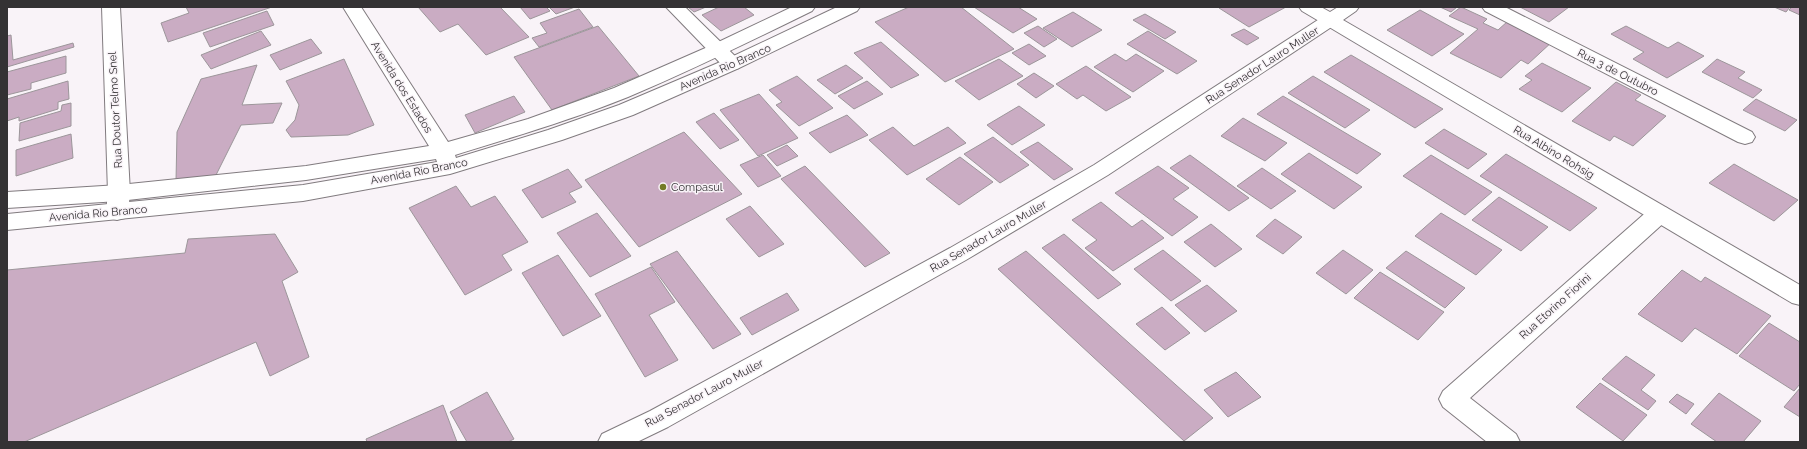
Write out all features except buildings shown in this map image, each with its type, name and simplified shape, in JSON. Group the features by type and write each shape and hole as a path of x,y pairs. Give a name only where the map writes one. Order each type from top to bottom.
{"street":[{"name":"Rua Doutor Telmo Snel","path":"110,7 118,202"},
{"name":"Avenida dos Estados","path":"352,7 447,159"},
{"path":"675,7 732,64"},
{"name":"Avenida Rio Branco","path":"447,159 614,95 717,50 806,7"},
{"name":"Avenida Rio Branco","path":"7,200 118,202 303,193 447,159 555,136 626,110 732,64 851,7"},
{"name":"Rua Albino Rohsig","path":"1308,7 1800,296"},
{"name":"Rua Senador Lauro Muller","path":"611,442 660,419 958,254 1101,170 1350,7"},
{"name":"Rua 3 de Outubro","path":"1491,7 1746,137"},
{"name":"Avenida Rio Branco","path":"7,222 118,202"},
{"name":"Rua Etorino Fiorini","path":"1507,442 1452,399 1659,214"}],"place":[{"name":"Compasul","path":"663,187"}]}
